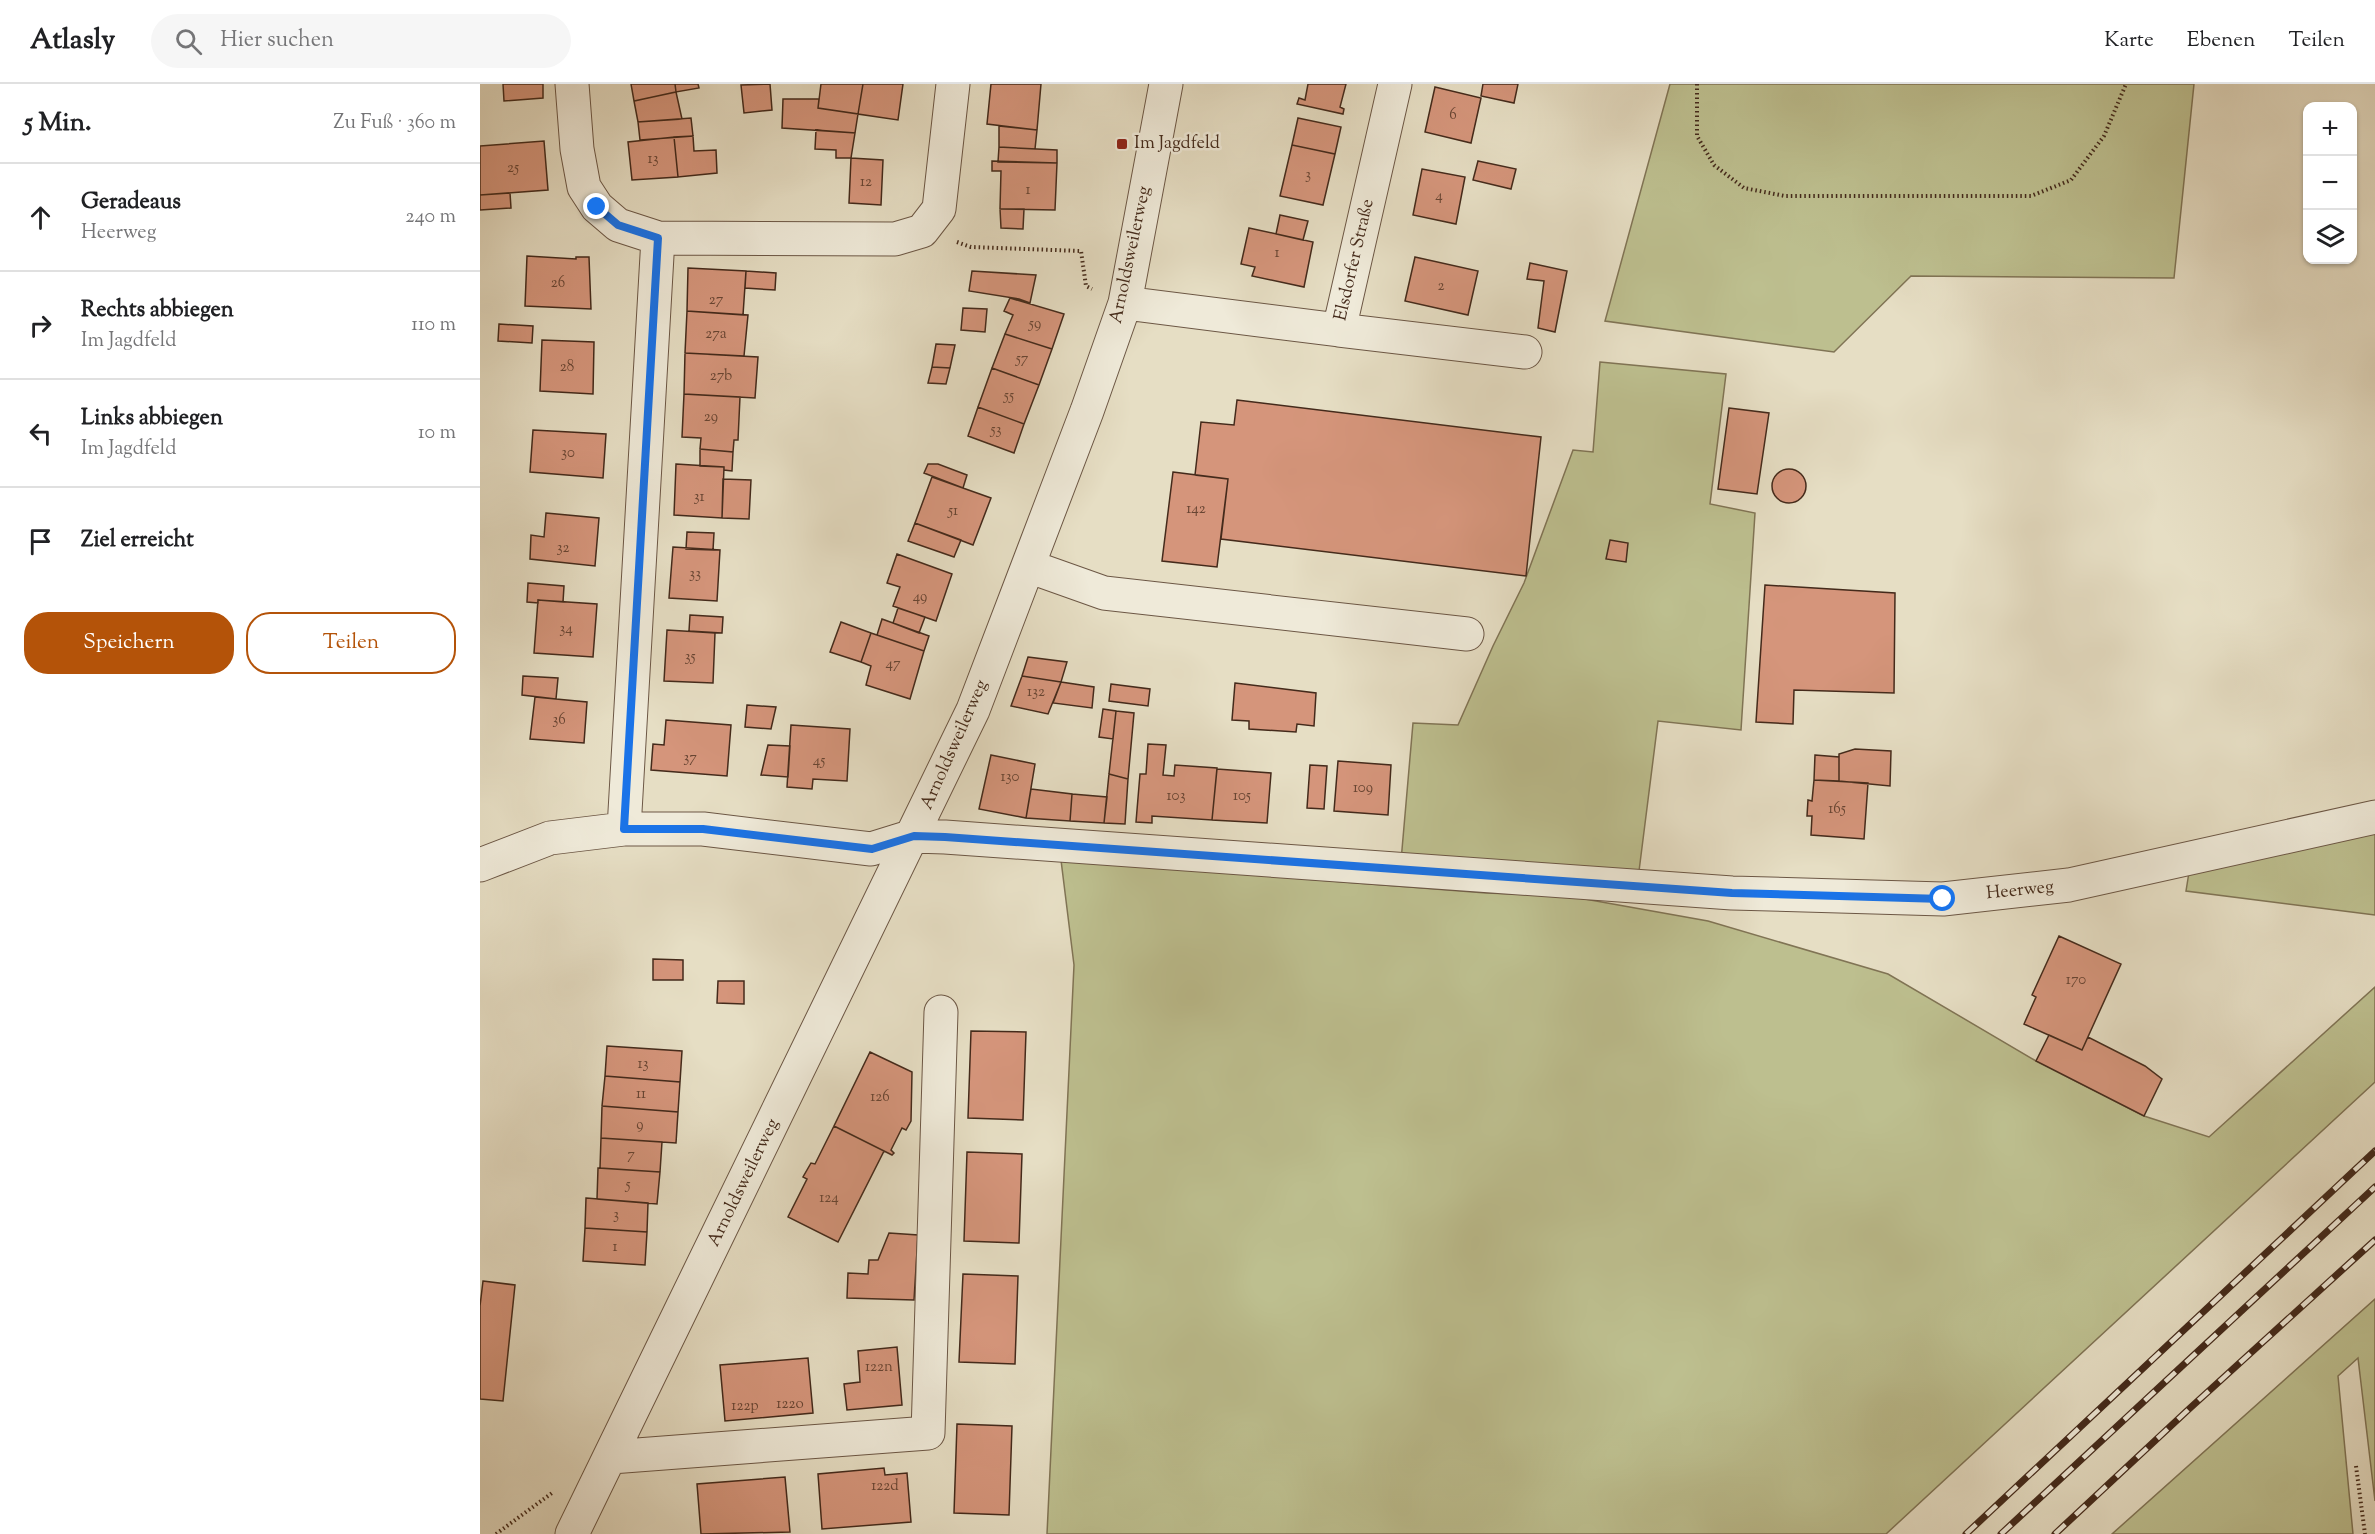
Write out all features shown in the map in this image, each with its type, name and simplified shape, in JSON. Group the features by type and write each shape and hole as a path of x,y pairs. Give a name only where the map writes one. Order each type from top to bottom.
{"street":[{"path":"572,84 577,149 584,187 597,207 618,225 658,238 895,239 922,231 939,209 953,84"},
{"name":"Arnoldsweilerweg","path":"572,1534 914,836 973,710 1088,411 1125,303 1166,84"},
{"name":"Elsdorfer Straße","path":"1125,303 1339,330 1395,84"},
{"path":"624,829 658,238"},
{"path":"1339,330 1525,352"},
{"path":"1028,566 1104,593 1467,634"},
{"name":"Heerweg","path":"480,866 550,838 624,829 703,829 872,849 914,836 1732,893 1943,899 2069,885 2375,817"},
{"path":"611,1457 928,1432 941,1012"}],"path":[{"path":"1697,84 1697,136 1714,165 1744,188 1785,196 2031,196 2072,180 2104,136 2126,84"},
{"path":"922,231 971,247 1081,251 1086,286"},
{"path":"2356,1466 2365,1534"}],"green space":[{"path":"1670,84 2194,84 2174,278 1911,276 1834,352 1605,321"},
{"path":"1600,362 1726,374 1710,504 1755,513 1741,730 1658,721 1638,879 1401,861 1413,723 1458,725 1524,583 1573,450 1593,452"},
{"path":"2375,824 2375,915 2186,891 2190,866"},
{"path":"1061,860 1486,893 1568,896 1708,921 1888,974 2036,1061 2144,1116 2209,1137 2375,987 2375,1082 1886,1534 1047,1534 1074,965"},
{"path":"2375,1299 2375,1501 2358,1358 2338,1376 2353,1534 2112,1534"}],"building":[{"path":"503,84 543,84 543,98 504,101"},
{"path":"631,84 675,84 676,92 634,101"},
{"path":"675,84 698,84 699,88 676,92"},
{"path":"770,84 772,110 744,113 741,85"},
{"path":"821,84 863,84 858,114 818,108"},
{"path":"863,84 903,84 898,120 858,114"},
{"path":"991,84 1041,84 1037,130 987,124"},
{"path":"1308,84 1346,84 1340,107 1344,109 1343,114 1297,104 1299,98 1305,100"},
{"path":"1483,84 1518,84 1514,103 1481,96"},
{"path":"1435,87 1481,98 1471,143 1425,132"},
{"path":"676,92 682,119 638,122 634,101"},
{"path":"783,99 819,99 818,108 858,114 855,133 782,128"},
{"path":"691,118 693,136 640,140 638,122"},
{"path":"1298,118 1341,127 1335,154 1292,145"},
{"path":"999,126 1037,130 1035,149 999,147"},
{"path":"816,130 855,133 851,158 836,158 836,150 815,149"},
{"path":"693,136 694,151 716,150 717,173 678,177 674,137"},
{"path":"674,137 678,177 632,180 628,142"},
{"path":"544,141 548,190 480,195 480,146"},
{"path":"1292,145 1335,154 1323,205 1280,196"},
{"path":"999,147 1057,150 1057,163 998,162"},
{"path":"851,158 883,160 881,205 849,203"},
{"path":"992,161 1057,163 1055,210 1000,209 1001,171 992,171"},
{"path":"1478,161 1516,169 1511,189 1473,180"},
{"path":"1422,169 1465,177 1456,224 1413,215"},
{"path":"510,193 511,208 480,210 480,195"},
{"path":"1000,209 1024,209 1023,229 1001,228"},
{"path":"1280,215 1308,221 1303,240 1276,234"},
{"path":"1249,228 1313,242 1304,287 1252,276 1255,267 1241,264"},
{"path":"527,256 576,259 576,257 589,257 591,309 525,306"},
{"path":"1415,257 1478,271 1468,315 1405,301"},
{"path":"1530,263 1567,271 1555,332 1538,328 1544,281 1527,279"},
{"path":"688,268 746,271 743,315 687,311"},
{"path":"746,271 776,273 775,290 745,288"},
{"path":"972,271 1036,275 1030,303 1019,299 969,291"},
{"path":"1010,298 1064,314 1052,349 1005,334 1013,315 1004,311"},
{"path":"963,308 987,309 985,332 961,330"},
{"path":"687,311 748,315 744,356 685,353"},
{"path":"499,324 533,326 532,343 498,341"},
{"path":"1005,334 1052,349 1039,385 992,368"},
{"path":"542,340 594,342 593,394 540,391"},
{"path":"936,344 955,345 950,368 932,367"},
{"path":"685,353 758,357 755,398 684,394"},
{"path":"932,367 950,368 946,384 928,383"},
{"path":"992,368 1039,385 1024,424 978,407"},
{"path":"684,394 740,397 738,440 734,440 733,452 700,449 701,438 682,437"},
{"path":"1237,400 1541,437 1526,576 1221,539 1228,479 1195,475 1201,422 1234,425"},
{"path":"978,407 1024,424 1014,453 968,436"},
{"path":"1729,408 1769,413 1757,494 1718,489"},
{"path":"533,430 606,434 603,478 530,472"},
{"path":"700,449 733,452 732,471 724,470 724,467 700,466"},
{"path":"676,464 724,467 722,518 674,515"},
{"path":"928,464 938,464 967,475 963,488 924,473"},
{"path":"1789,469 1801,474 1806,486 1801,498 1789,503 1777,498 1772,486 1777,474"},
{"path":"1173,472 1228,479 1217,567 1162,561"},
{"path":"932,477 991,498 973,545 915,523"},
{"path":"723,479 751,480 749,519 722,518"},
{"path":"546,513 599,518 595,566 530,559 531,535 544,537"},
{"path":"915,523 961,540 954,557 908,541"},
{"path":"687,532 714,533 713,550 686,549"},
{"path":"1610,540 1628,543 1626,562 1606,559"},
{"path":"673,547 720,550 717,601 669,598"},
{"path":"897,554 952,574 936,621 893,606 900,587 887,583"},
{"path":"528,583 564,586 563,602 538,600 538,603 527,602"},
{"path":"1765,585 1895,593 1894,693 1794,690 1793,724 1756,722"},
{"path":"538,600 597,604 593,657 534,653"},
{"path":"898,608 925,617 919,633 893,623"},
{"path":"690,615 723,617 722,633 689,631"},
{"path":"882,619 929,636 924,651 877,635"},
{"path":"841,622 871,633 861,662 830,652"},
{"path":"667,630 715,633 713,683 664,681"},
{"path":"871,633 924,651 910,699 866,685 871,666 861,662"},
{"path":"1028,657 1067,662 1061,682 1022,676"},
{"path":"523,676 558,678 556,699 522,695"},
{"path":"1022,676 1061,682 1048,714 1011,706"},
{"path":"1061,682 1094,687 1092,708 1053,703"},
{"path":"1235,683 1316,693 1314,726 1297,724 1296,732 1249,729 1249,721 1232,720"},
{"path":"1111,684 1150,689 1148,706 1109,701"},
{"path":"535,697 587,702 584,743 530,739"},
{"path":"747,705 776,707 771,729 745,727"},
{"path":"1103,709 1116,711 1113,739 1099,737"},
{"path":"1116,711 1134,713 1128,779 1109,774"},
{"path":"666,720 731,725 727,776 651,770 653,744 664,745"},
{"path":"791,725 850,729 847,781 813,779 812,789 787,787"},
{"path":"1148,744 1166,745 1163,775 1174,776 1175,765 1217,768 1212,820 1152,816 1152,823 1136,822 1140,774 1146,774"},
{"path":"768,745 790,746 788,777 761,775"},
{"path":"1855,749 1891,751 1890,786 1839,781 1839,754"},
{"path":"991,755 1035,764 1026,818 979,809"},
{"path":"1815,755 1839,757 1839,781 1814,780"},
{"path":"1338,761 1391,765 1388,815 1334,811"},
{"path":"1310,765 1327,766 1324,809 1307,808"},
{"path":"1217,769 1271,773 1267,823 1212,820"},
{"path":"1109,774 1128,779 1125,824 1104,823"},
{"path":"1814,780 1868,783 1864,839 1811,835 1812,816 1807,816 1808,800 1812,801"},
{"path":"1031,789 1072,794 1070,821 1026,818"},
{"path":"1072,794 1107,797 1104,823 1070,821"},
{"path":"2059,936 2121,964 2082,1050 2024,1024 2036,997 2032,995"},
{"path":"653,959 683,960 683,980 653,980"},
{"path":"718,981 744,981 744,1004 717,1003"},
{"path":"971,1031 1026,1032 1023,1120 968,1118"},
{"path":"2049,1035 2082,1050 2088,1037 2145,1066 2162,1079 2144,1116 2036,1061"},
{"path":"607,1046 682,1051 680,1082 605,1076"},
{"path":"870,1052 912,1072 911,1121 906,1130 902,1128 891,1150 894,1153 892,1155 834,1126"},
{"path":"605,1076 680,1082 678,1112 602,1106"},
{"path":"602,1106 678,1112 676,1143 601,1138"},
{"path":"834,1126 884,1151 838,1242 788,1217 807,1179 803,1177 811,1163 815,1164"},
{"path":"601,1138 662,1142 660,1172 600,1168"},
{"path":"967,1152 1022,1154 1019,1243 964,1241"},
{"path":"598,1168 660,1172 657,1204 597,1199"},
{"path":"586,1198 648,1203 647,1232 585,1228"},
{"path":"585,1228 647,1232 645,1265 583,1261"},
{"path":"889,1233 918,1235 914,1300 847,1298 848,1273 868,1274 869,1260 878,1260"},
{"path":"963,1274 1018,1276 1015,1364 959,1362"},
{"path":"483,1281 515,1285 503,1401 480,1399 480,1306"},
{"path":"897,1347 902,1405 847,1410 844,1384 860,1382 858,1351"},
{"path":"808,1358 813,1413 725,1421 720,1365"},
{"path":"957,1424 1012,1426 1009,1515 954,1513"},
{"path":"884,1468 885,1475 907,1473 911,1522 822,1529 818,1474"},
{"path":"785,1477 790,1532 701,1534 697,1484"}],"railway":[{"path":"1966,1534 2375,1151"},
{"path":"2001,1534 2375,1187"},
{"path":"2055,1534 2375,1240"}],"place":[{"name":"Im Jagdfeld","path":"1122,144"}],"route":[{"path":"597,207 618,225 658,238 624,829 703,829 872,849 914,836 945,837 1732,893 1943,899"}]}
